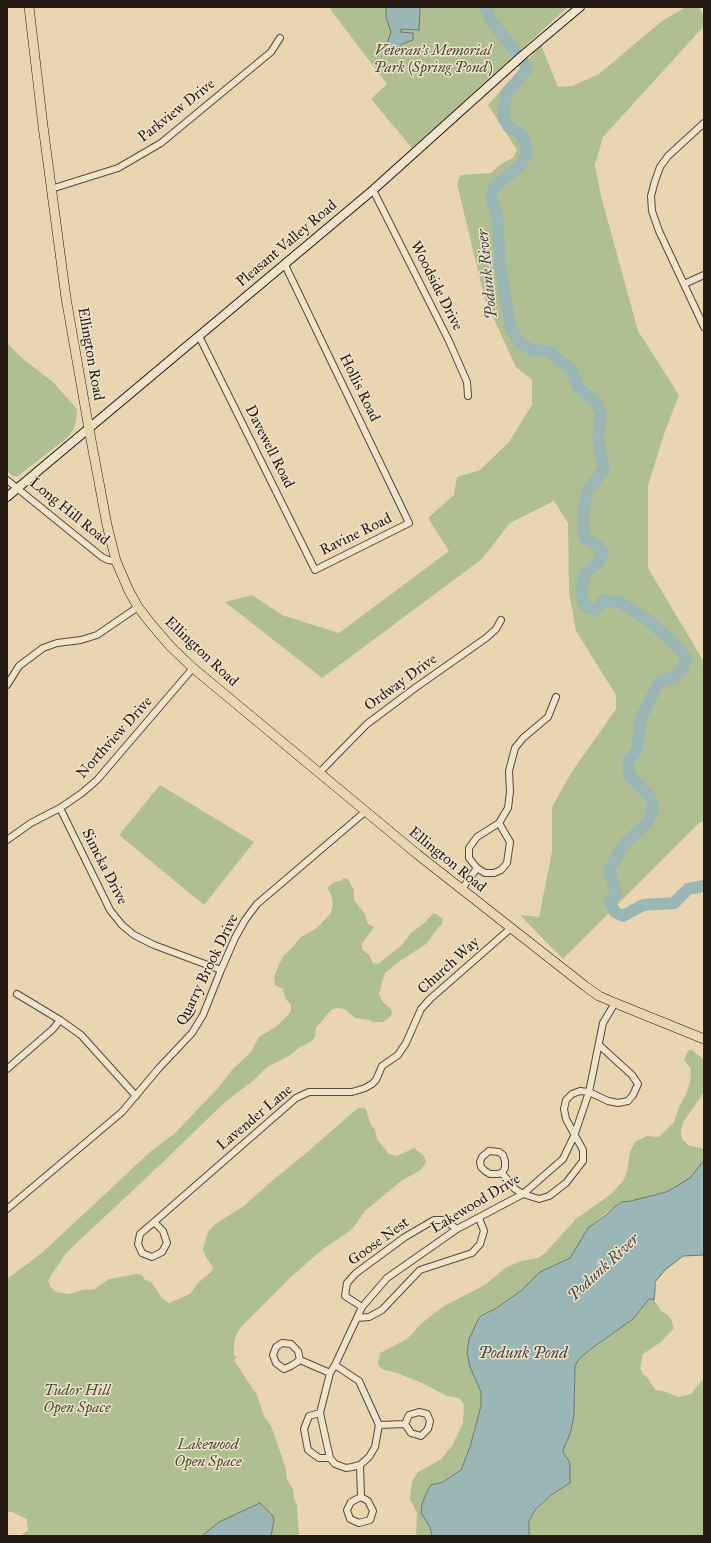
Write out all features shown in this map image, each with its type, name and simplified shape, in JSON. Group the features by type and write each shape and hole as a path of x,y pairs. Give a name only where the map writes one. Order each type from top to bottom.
{"main road":[{"name":"Ellington Road","path":"29,7 66,298 89,429 107,525 116,561 129,591 138,607 166,642 194,668 416,854 585,986 599,996 614,1003 704,1039"},
{"name":"Pleasant Valley Road","path":"7,498 373,190 523,55 580,7"}],"street":[{"name":"Parkview Drive","path":"52,188 118,168 161,143 271,52 280,38"},
{"path":"704,123 668,156 660,167 654,181 651,196 652,211 659,231 704,327"},
{"name":"Woodside Drive","path":"373,190 449,341 467,382 468,396"},
{"name":"Hollis Road","path":"285,265 409,523"},
{"path":"684,284 704,275"},
{"name":"Davewell Road","path":"199,336 316,570"},
{"name":"Long Hill Road","path":"7,480 102,557 108,560 116,561"},
{"name":"Ravine Road","path":"316,570 409,523"},
{"path":"7,685 19,666 43,648 57,643 81,640 98,635 138,607"},
{"name":"Ordway Drive","path":"320,773 367,724 414,688 486,638 496,629 500,620"},
{"name":"Northview Drive","path":"7,840 31,823 60,808 98,780 194,668"},
{"path":"499,823 510,842 507,863 501,870 494,873 485,873 477,868 469,858 469,848 477,837 499,823 508,808 510,792 509,771 515,748 523,738 548,717 556,697"},
{"name":"Simcka Drive","path":"60,808 110,910 122,925 134,935 154,945 221,970"},
{"name":"Quarry Brook Drive","path":"7,1210 122,1112 159,1068 192,1033 203,1015 221,970 245,920 257,904 366,811"},
{"path":"462,889 477,868"},
{"name":"Church Way","path":"382,1066 398,1055 406,1043 421,1009 430,999 511,928"},
{"path":"17,994 60,1020 81,1035 136,1096"},
{"name":"Lakewood Drive","path":"330,1458 320,1413 330,1373 362,1306 387,1278 456,1229 523,1194 563,1159 574,1136 589,1092 603,1023 614,1003"},
{"path":"7,1069 53,1029 60,1020"},
{"path":"502,1173 515,1189 523,1194 539,1199 549,1196 566,1183 583,1161 583,1150 566,1119 564,1109 566,1100 572,1094 580,1091 589,1092 608,1101 618,1103 628,1101 634,1095 638,1084 632,1075 599,1045"},
{"name":"Lavender Lane","path":"154,1222 163,1231 167,1243 162,1252 152,1257 142,1254 138,1244 140,1234 296,1098 309,1092 352,1092 365,1088 376,1080 382,1066"},
{"path":"495,1150 503,1155 505,1168 502,1173 490,1174 485,1171 480,1162 485,1153 495,1150"},
{"path":"357,1318 369,1318 382,1310 420,1270 472,1253 480,1244 484,1231 479,1218"},
{"name":"Goose Nest","path":"362,1306 345,1296 346,1283 356,1273 405,1237 434,1220 444,1220 456,1229"},
{"path":"412,1260 420,1270"},
{"path":"282,1343 291,1344 298,1351 300,1360 284,1369 276,1363 273,1355 276,1347 282,1343"},
{"path":"300,1360 330,1373"},
{"path":"320,1413 309,1416 304,1429 308,1450 319,1458 330,1458 335,1464 346,1468 360,1466 369,1457 375,1447 379,1425 359,1381 335,1365"},
{"path":"419,1412 427,1414 430,1421 428,1429 421,1436 411,1433 405,1424 409,1415 419,1412"},
{"path":"379,1425 405,1424"},
{"path":"360,1466 361,1497"},
{"path":"361,1497 368,1501 373,1511 370,1520 359,1523 350,1519 347,1510 351,1502 361,1497"}],"green space":[{"name":"Veteran's Memorial Park (Spring Pond)","path":"333,7 568,7 412,148 371,99 387,84 330,9"},
{"path":"686,7 699,7 704,16 704,26 603,137 595,165 601,196 638,331 679,395 663,437 648,486 648,568 704,662 704,821 699,823 563,959 520,915 539,917 552,852 552,807 571,773 616,709 616,695 576,631 569,592 568,523 554,501 510,523 482,559 322,678 225,602 252,595 282,615 339,633 449,551 428,518 454,495 457,477 480,470 509,442 532,405 532,380 516,367 485,300 457,184 461,175 491,173 501,164 513,158 517,150 488,105 541,45 558,87 572,86 599,74 662,21"},
{"path":"7,343 23,359 53,382 77,409 76,422 73,430 67,438 18,476 13,476 7,471"},
{"path":"160,785 254,842 204,905 119,835"},
{"path":"344,878 348,879 354,890 354,900 365,914 368,924 374,927 362,944 362,949 369,955 373,963 378,964 401,946 411,933 433,914 437,914 443,920 442,924 426,944 385,973 379,994 383,1002 390,1008 392,1012 391,1016 383,1022 373,1022 355,1018 345,1009 336,1008 331,1010 316,1028 315,1037 312,1041 300,1047 289,1056 267,1067 254,1080 225,1102 66,1253 48,1281 50,1286 56,1292 69,1294 82,1290 95,1289 109,1279 137,1274 142,1275 144,1279 152,1283 162,1298 169,1303 190,1294 198,1283 211,1272 213,1268 203,1249 208,1232 214,1225 244,1206 358,1108 366,1109 370,1123 375,1130 377,1139 389,1154 397,1156 414,1148 424,1156 426,1161 424,1166 419,1171 401,1181 365,1211 354,1227 323,1249 292,1276 241,1327 236,1335 234,1355 237,1357 235,1362 257,1395 264,1416 271,1426 286,1470 287,1480 293,1489 294,1498 297,1505 299,1536 271,1536 270,1514 265,1510 207,1536 20,1536 28,1530 27,1519 12,1512 7,1512 7,1279 43,1252 150,1152 175,1133 218,1088 232,1070 251,1052 259,1037 277,1026 289,1014 291,1005 285,998 283,989 275,985 274,976 283,956 301,937 317,928 331,913 333,904 331,894 327,888 334,882 341,881"},
{"path":"692,1050 704,1060 704,1092 684,1121 681,1130 682,1139 688,1145 704,1149 703,1163 691,1177 666,1192 618,1203 588,1228 570,1258 540,1272 522,1290 495,1309 482,1314 479,1318 470,1367 481,1392 482,1401 470,1447 464,1465 457,1474 443,1482 431,1485 427,1491 422,1504 421,1513 430,1527 432,1536 416,1536 417,1513 410,1499 412,1481 418,1472 440,1460 452,1446 463,1423 464,1405 459,1398 447,1396 422,1383 382,1369 378,1364 380,1353 407,1339 422,1323 444,1306 485,1285 505,1268 521,1261 538,1258 545,1253 576,1219 611,1194 623,1181 627,1172 630,1152 635,1142 647,1136 660,1136 674,1122 690,1082 691,1069 684,1060 688,1051"},
{"path":"649,1299 654,1300 661,1311 668,1315 674,1328 661,1342 643,1354 640,1368 643,1374 657,1390 678,1397 691,1394 704,1378 704,1536 529,1536 529,1521 535,1510 551,1495 570,1483 570,1465 563,1450 570,1434 574,1416 575,1366 579,1359 592,1348 633,1319"}],"water":[{"path":"386,7 420,7 419,30 401,29 401,32 413,33 413,40 402,44 396,50 387,44 391,32 386,17"},
{"name":"Podunk Pond","path":"704,1160 704,1255 683,1256 665,1270 655,1282 654,1300 649,1299 633,1319 592,1348 579,1359 575,1366 574,1416 570,1434 563,1450 570,1465 570,1483 551,1495 535,1510 529,1521 529,1536 432,1536 430,1527 421,1513 422,1504 431,1485 443,1482 461,1470 470,1447 481,1406 481,1392 470,1367 467,1353 469,1339 479,1318 522,1290 540,1272 570,1258 588,1228 606,1215 615,1206 622,1202 666,1192 691,1177"},
{"path":"260,1503 273,1516 274,1520 271,1536 202,1536 219,1522"}],"waterway":[{"name":"Podunk River","path":"485,7 492,22 527,68 507,92 503,117 508,126 520,133 525,141 527,153 521,165 495,186 491,195 498,221 500,266 511,329 521,344 532,350 548,351 571,369 578,387 596,403 601,414 598,439 604,468 588,491 583,510 583,530 585,538 598,546 603,553 598,563 585,573 581,588 583,599 587,607 595,610 604,600 621,603 648,620 680,649 686,659 683,668 676,676 659,682 640,720 637,750 628,761 629,775 649,796 654,807 647,823 624,844 609,870 616,893 610,902 615,912 623,916 643,905 674,903 688,889 704,886"}],"park label":[{"name":"Tudor Hill Open Space","path":"77,1400"},
{"name":"Lakewood Open Space","path":"208,1454"}]}
